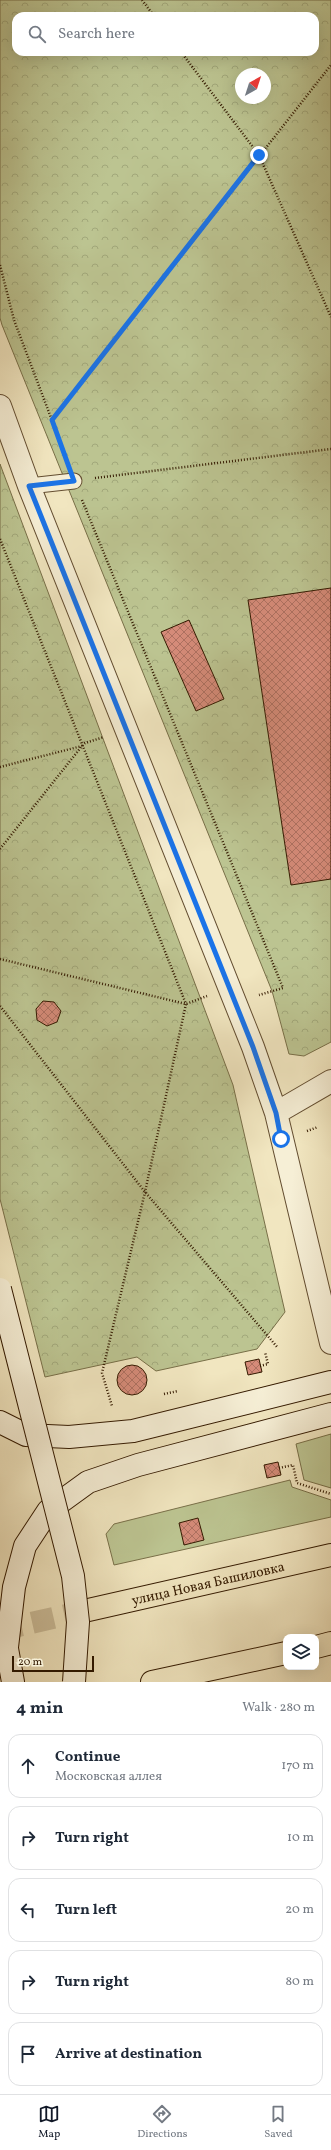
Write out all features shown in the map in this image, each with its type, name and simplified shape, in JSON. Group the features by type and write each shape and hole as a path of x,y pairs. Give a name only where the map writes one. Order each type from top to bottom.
{"main road":[{"path":"0,406 29,486 253,1047 276,1113 331,1340"},
{"path":"276,1113 331,1081"},
{"path":"0,1289 72,1569 78,1622 74,1682"},
{"path":"0,1422 26,1435 69,1438 133,1431 331,1382"},
{"path":"7,1647 14,1587 25,1546 48,1511 88,1482 138,1465 331,1414"},
{"name":"улица Новая Башиловка","path":"84,1611 331,1555"},
{"path":"0,1615 13,1682"},
{"path":"319,1646 331,1643"},
{"path":"152,1682 283,1654"}],"lane":[{"path":"29,486 74,481"}],"path":[{"path":"142,0 151,12"},
{"path":"185,56 259,155 331,317"},
{"path":"52,420 331,65"},
{"path":"0,265 14,320 74,481 283,988 258,995"},
{"path":"74,481 331,449"},
{"path":"0,538 186,1004 145,1192 102,1373 112,1406"},
{"path":"0,849 82,746 85,743 107,736"},
{"path":"0,767 82,746"},
{"path":"0,959 186,1004 207,996"},
{"path":"0,1006 145,1192 278,1348"},
{"path":"304,1132 318,1127"},
{"path":"260,1366 268,1364 265,1352"},
{"path":"164,1394 178,1391"},
{"path":"279,1468 293,1465 297,1483 331,1494"}],"green space":[{"path":"0,0 331,0 331,1042 304,1056 289,1054 272,991 0,318"},
{"path":"0,464 233,1085 285,1312 257,1349 156,1371 137,1357 45,1377 0,1199"},
{"path":"331,1434 331,1488 304,1480 296,1444"},
{"path":"290,1480 292,1487 331,1500 331,1517 114,1565 106,1534 114,1524"}],"building":[{"path":"331,588 331,879 291,885 248,600"},
{"path":"189,620 224,699 196,711 161,632"},
{"path":"43,1001 54,1002 61,1011 57,1022 47,1026 37,1020 36,1009"},
{"path":"259,1359 262,1372 248,1375 245,1362"},
{"path":"132,1365 143,1369 147,1380 143,1391 132,1395 121,1391 117,1380 121,1369"},
{"path":"278,1462 281,1475 267,1478 264,1465"},
{"path":"198,1518 204,1540 184,1545 179,1523"}],"tunnel":[{"path":"0,1630 84,1611"}],"route":[{"path":"259,155 52,420 74,481 29,486 253,1047 276,1113 281,1139"}]}
